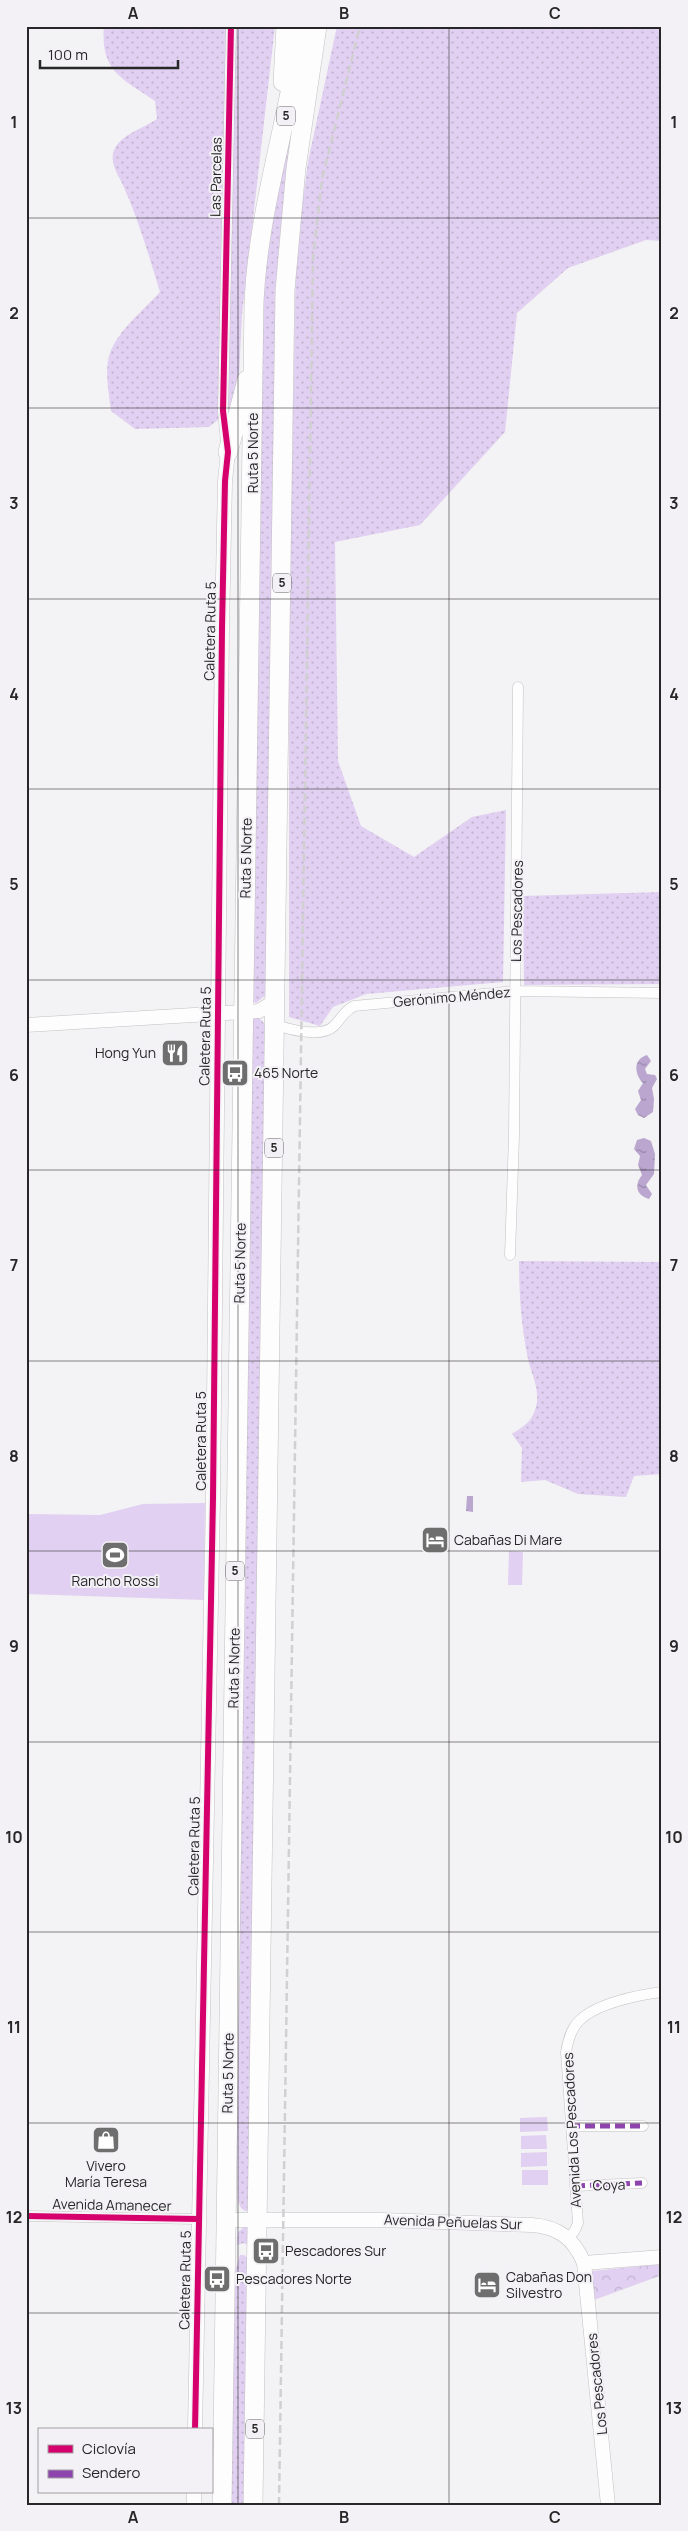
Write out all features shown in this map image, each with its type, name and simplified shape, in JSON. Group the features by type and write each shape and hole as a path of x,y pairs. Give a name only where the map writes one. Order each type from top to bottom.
{"highway":[{"path":"266,204 281,93 286,26"},
{"name":"Ruta 5 Norte","path":"222,2505 226,2220 251,1011 254,334 257,257 266,204 288,106 302,26"},
{"name":"5","path":"253,2505 258,2266 285,305 289,226 317,26"},
{"path":"296,168 329,26"},
{"path":"228,452 246,387 254,334"},
{"path":"226,2260 236,2250 246,2249 254,2256 258,2266"}],"street":[{"name":"Las Parcelas","path":"228,452 223,411 231,26"},
{"name":"Caletera Ruta 5","path":"195,2428 213,1498 222,628 225,481 228,452"},
{"name":"Los Pescadores","path":"510,1255 514,1136 518,687"},
{"name":"Gerónimo Méndez","path":"251,1011 288,1030 325,1031 334,1027 342,1015 354,1006 516,991 662,993"},
{"path":"26,1024 251,1011 276,1000"},
{"name":"Avenida Los Pescadores","path":"568,2238 578,2223 570,2126 566,2052 568,2040 576,2024 601,2008 635,1996 662,1992"},
{"path":"570,2126 644,2126"},
{"name":"Coya","path":"575,2186 642,2183"},
{"name":"Avenida Amanecer","path":"26,2216 198,2219"},
{"name":"Avenida Peñuelas Sur","path":"226,2220 380,2220 532,2225 552,2228 568,2238 579,2250 584,2263"},
{"path":"584,2263 662,2257"},
{"name":"Los Pescadores","path":"584,2263 608,2505"}],"green space":[{"path":"104,26 275,26 242,315 239,376 231,409 209,427 135,429 111,411 107,374 110,353 119,336 132,320 160,292 138,223 114,165 113,154 115,147 125,137 157,119 155,101 124,80 110,64 104,42"},
{"path":"337,26 662,26 662,69 660,72 662,78 662,241 646,240 568,268 517,313 505,432 420,525 335,542 338,761 361,826 414,857 472,817 506,810 503,982 366,994 333,1007 320,1026 289,1017 289,635 296,251 308,162"},
{"path":"296,99 266,995 256,1003 252,1001 263,269"},
{"path":"662,892 662,984 524,985 523,896"},
{"path":"249,1016 261,1020 266,1030 251,2210 245,2211 241,2208 238,2201 237,2073"},
{"path":"519,1261 662,1262 662,1474 634,1476 626,1497 578,1494 545,1480 521,1482 522,1448 512,1434 531,1418 537,1403 537,1395 528,1361 523,1331"},
{"name":"Rancho Rossi","path":"26,1502 29,1514 100,1515 143,1504 205,1503 204,1600 26,1594"},
{"path":"509,1551 523,1552 522,1585 508,1585"},
{"path":"547,2117 548,2131 520,2132 520,2118"},
{"path":"546,2135 547,2149 521,2149 521,2136"},
{"path":"547,2152 547,2166 521,2167 521,2153"},
{"path":"522,2170 548,2170 548,2185 522,2185"},
{"path":"244,2227 248,2228 251,2247 244,2243 237,2245 238,2232"},
{"path":"240,2255 244,2255 248,2259 246,2351 248,2353 247,2505 231,2505 235,2272"},
{"path":"662,2264 662,2275 594,2300 592,2271"}],"water":[{"path":"647,1055 651,1061 645,1069 647,1074 655,1075 657,1079 652,1088 654,1099 653,1112 644,1118 638,1115 635,1109 641,1100 638,1091 643,1083 636,1067 639,1060"},
{"path":"644,1138 651,1141 655,1154 654,1174 646,1185 652,1194 649,1199 641,1195 637,1186 642,1175 638,1165 640,1156 634,1149 637,1140"},
{"path":"467,1496 473,1496 473,1512 466,1511"}],"railway":[{"path":"279,2505 313,258 322,179 360,26"}],"marked path":[{"path":"570,2126 643,2126"},
{"path":"575,2186 642,2183"}],"cycle path":[{"path":"195,2428 213,1498 222,628 225,481 228,452 223,411 231,26"},
{"path":"26,2216 198,2219"}],"place":[{"name":"Hong Yun","path":"175,1053"},
{"name":"465 Norte","path":"235,1073"},
{"name":"Cabañas Di Mare","path":"435,1540"},
{"name":"Rancho Rossi","path":"115,1555"},
{"name":"Vivero María Teresa","path":"106,2140"},
{"name":"Pescadores Sur","path":"266,2251"},
{"name":"Pescadores Norte","path":"217,2279"},
{"name":"Cabañas Don Silvestro","path":"487,2285"}]}
